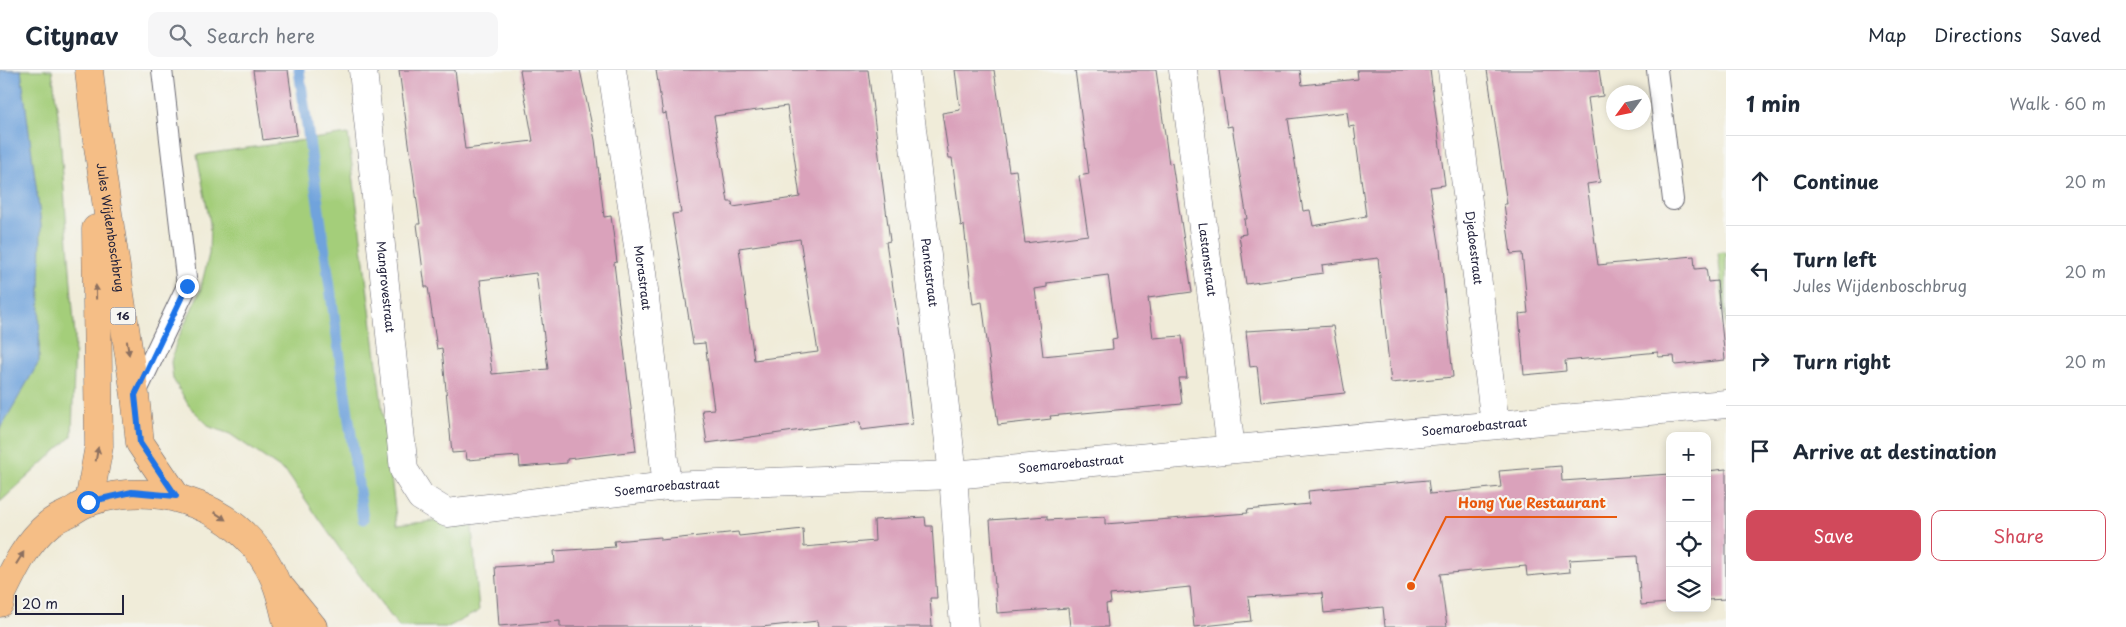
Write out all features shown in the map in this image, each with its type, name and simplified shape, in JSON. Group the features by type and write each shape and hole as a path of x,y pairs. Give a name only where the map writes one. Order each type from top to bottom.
{"main road":[{"name":"Jules Wijdenboschbrug","path":"89,70 95,126 135,395 140,443 176,496"},
{"name":"Jules Wijdenboschbrug","path":"88,502 99,446 95,126"},
{"path":"0,603 1,596 20,556 50,524 88,502 132,492 176,496 209,509 238,529 262,555 279,586 313,627"},
{"path":"279,586 288,627"}],"street":[{"name":"Mangrovestraat","path":"362,70 404,470 421,497"},
{"name":"Morastraat","path":"612,70 642,273 667,486"},
{"name":"Pantastraat","path":"905,70 953,475 964,627"},
{"name":"Lastanstraat","path":"1183,70 1231,449"},
{"name":"Djedoestraat","path":"1452,70 1495,424"},
{"name":"Soemaroebastraat","path":"421,497 447,513 667,486 953,475 1726,404"}],"lane":[{"path":"135,395 187,286 162,70"},
{"path":"1657,70 1673,200"}],"green space":[{"path":"0,70 52,70 59,122 75,337 72,436 0,502"},
{"path":"348,134 397,525 471,517 479,611 448,627 399,627 342,552 287,473 230,434 210,427 189,406 173,379 171,362 176,343 200,291 209,254 210,223 197,155"},
{"path":"1726,252 1726,329 1718,253"}],"water":[{"path":"0,70 21,70 41,224 39,362 0,429"}],"building":[{"path":"253,70 288,70 297,135 263,140"},
{"path":"399,70 455,70 465,149 533,141 520,70 580,70 595,140 604,217 611,216 617,262 614,263 636,451 567,459 567,463 520,467 519,456 467,460 466,452 452,453 442,348 437,349 428,287 425,287 417,224 420,224","holes":["536,273 548,369 492,374 480,280"]},
{"path":"656,70 868,70 890,241 886,242 901,334 912,424 861,430 860,422 707,443 702,410 714,409 705,343 693,344 672,214 681,213 666,113 663,114","holes":["787,106 800,197 733,207 732,202 728,202 714,116","800,239 818,352 754,360 739,248"]},
{"path":"955,70 994,70 1009,171 1016,170 1025,243 1088,235 1079,176 1089,174 1075,70 1156,70 1169,164 1172,163 1192,292 1148,298 1153,338 1182,336 1187,378 1179,378 1182,404 1050,416 1051,419 998,425 982,302 973,304 964,225 961,226 952,158 949,158 942,113 960,110","holes":["1108,275 1117,338 1112,339 1113,349 1043,356 1035,289 1047,287 1047,283"]},
{"path":"1219,70 1300,70 1302,85 1358,79 1357,70 1430,70 1445,185 1430,187 1440,249 1453,377 1391,383 1378,258 1322,265 1323,273 1246,284 1239,235 1246,234 1244,219 1247,219 1232,126 1227,127","holes":["1347,112 1349,127 1354,126 1366,216 1313,226 1310,210 1303,211 1288,119"]},
{"path":"1487,70 1599,70 1603,96 1588,98 1600,182 1587,184 1598,265 1694,256 1695,269 1706,268 1708,282 1717,281 1725,360 1675,365 1674,356 1658,357 1658,352 1565,361 1566,371 1524,375 1519,314 1528,313 1522,253 1511,254 1504,204 1507,204"},
{"path":"1333,326 1345,393 1261,402 1257,366 1250,367 1246,331"},
{"path":"1561,466 1562,481 1666,474 1666,603 1641,605 1637,556 1569,560 1570,572 1527,576 1526,566 1440,574 1447,627 1385,627 1383,607 1324,613 1322,593 1309,593 1248,597 1251,621 1194,627 1190,587 1110,595 1111,603 1106,604 1108,627 1070,627 1068,608 997,613 990,520 1047,516 1047,520 1105,517 1105,524 1248,513 1247,510 1309,504 1308,491 1428,480 1430,494 1501,487 1499,471"},
{"path":"1726,469 1726,599 1711,600 1711,471"},
{"path":"925,517 926,526 932,526 937,598 930,598 932,627 819,627 818,621 761,627 560,627 560,621 499,626 495,567 555,563 554,551 615,547 614,541 661,537 661,540 738,532 739,536 803,529 804,547 875,541 874,520"}],"waterway":[{"path":"299,70 363,519"}],"place":[{"name":"Hong Yue Restaurant","path":"1411,586"}],"route":[{"path":"88,502 132,492 176,496 140,443 135,395 187,286"}]}
